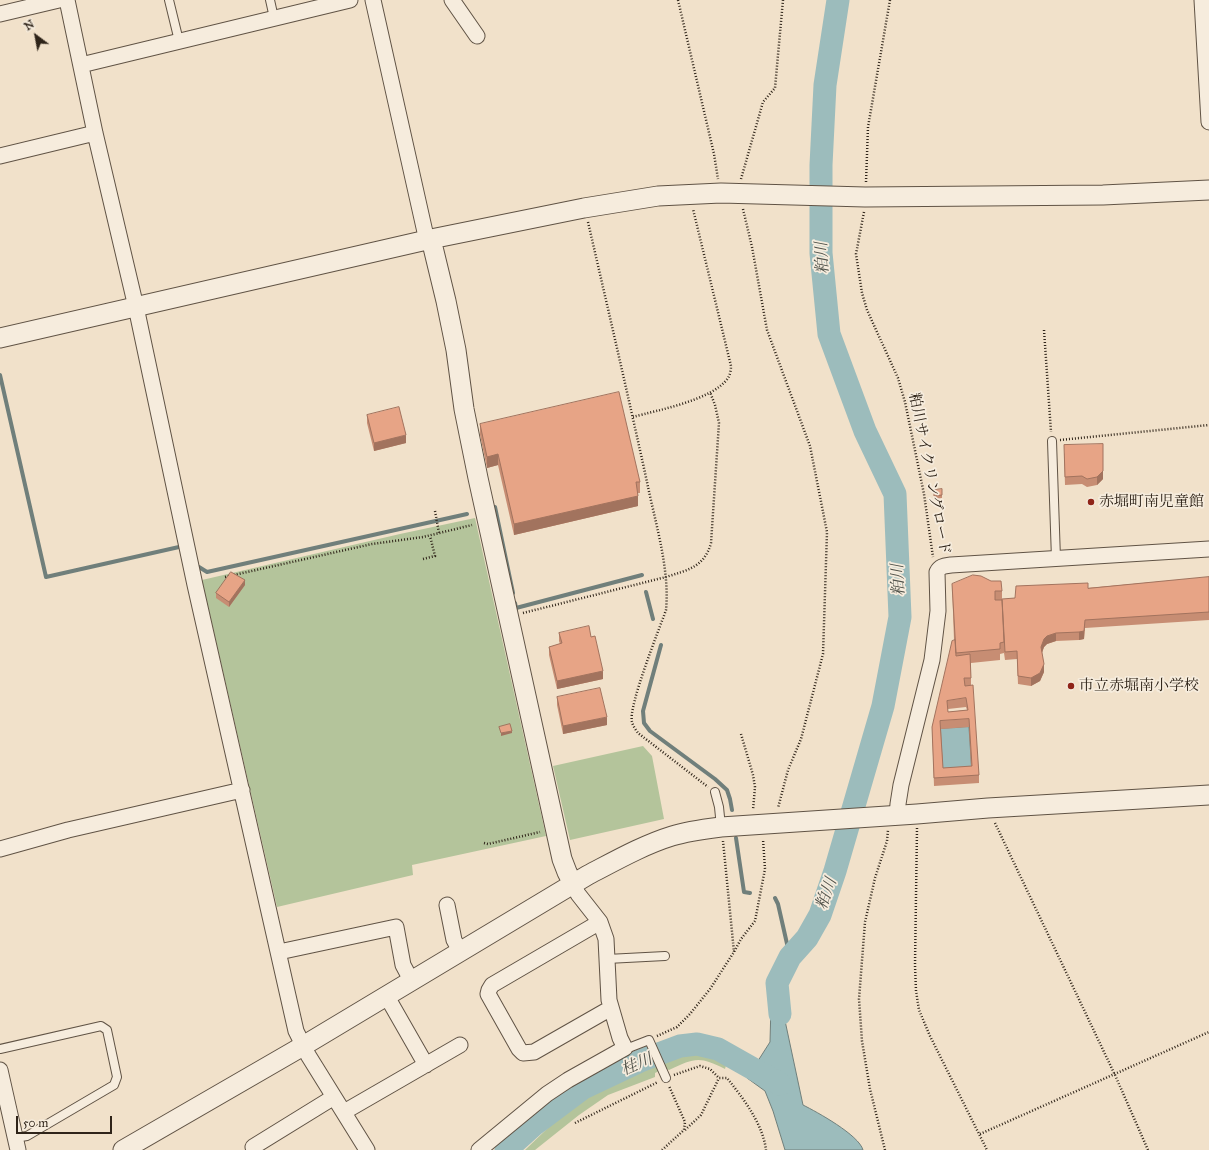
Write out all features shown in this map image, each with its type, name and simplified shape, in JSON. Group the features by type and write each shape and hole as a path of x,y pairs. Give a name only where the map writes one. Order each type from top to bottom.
{"street":[{"path":"0,14 58,0"},
{"path":"66,0 95,133 136,307 195,585 296,1030 303,1046 368,1150"},
{"path":"81,65 350,0"},
{"path":"373,0 429,240 446,301 456,350 464,409 562,859 578,894 600,922 606,939 609,1000 625,1048 568,1080 547,1094 479,1150"},
{"path":"452,0 477,36"},
{"path":"1202,0 1209,122"},
{"path":"0,156 95,133"},
{"path":"0,338 429,240 584,208 658,196 735,194 864,196 1103,195 1209,190"},
{"path":"889,819 898,804 901,784 932,660 938,611 937,572 939,568 942,566 951,565 1209,549"},
{"path":"0,849 68,830 242,790"},
{"path":"122,1150 303,1046 573,884 634,851 672,836 721,827 889,819 917,814 988,808 1209,796"},
{"path":"447,905 454,940 460,951"},
{"path":"600,922 492,985 488,990 488,994 519,1049 524,1053 534,1052 611,1008"},
{"path":"278,952 396,927 403,965 411,980"},
{"path":"386,995 426,1065"},
{"path":"344,1112 460,1045"},
{"path":"0,1070 16,1144"},
{"path":"255,1150 253,1147 334,1097"}],"lane":[{"path":"169,0 179,41"},
{"path":"270,0 274,18"},
{"path":"1052,441 1056,559"},
{"path":"715,792 719,807 721,827"},
{"path":"607,960 665,956"},
{"path":"0,1048 101,1026 106,1030 117,1077 114,1085 16,1144"},
{"path":"625,1048 631,1048 650,1042 665,1076"}],"path":[{"path":"678,0 714,154 735,194 752,247 767,330 810,446 827,532 823,654 801,739 766,824"},
{"path":"735,194 741,182 763,102 775,88 783,0"},
{"name":"粕川サイクリングロード","path":"890,0 868,127 864,196 856,254 862,293 867,310 898,378 905,402 924,494 933,560"},
{"path":"633,417 689,402 710,392 729,378 731,366 689,195"},
{"path":"584,208 633,417 666,577 666,610 637,692 632,722 638,733 715,792"},
{"path":"1044,330 1052,441 1209,425"},
{"path":"509,617 666,577 688,570 702,561 708,552 710,543 719,423 710,392"},
{"path":"435,510 440,533"},
{"path":"225,577 372,544 430,536 476,524"},
{"path":"423,559 434,556 430,536"},
{"path":"650,1042 677,1027 681,1023 710,989 741,939 755,921 765,869 766,824 741,734"},
{"path":"988,808 1115,1075 1148,1150"},
{"path":"917,814 915,965 916,991 919,1010 930,1036 987,1150"},
{"path":"885,1150 870,1089 862,1041 859,999 865,922 875,878 887,841 889,819"},
{"path":"721,827 734,952"},
{"path":"484,843 488,844 544,831"},
{"path":"980,1134 1209,1032"},
{"path":"574,1123 665,1076 700,1066 710,1069 719,1078 727,1078 745,1102 759,1129 766,1150"},
{"path":"665,1076 685,1122 684,1130"},
{"path":"662,1150 701,1115 719,1078"}],"green space":[{"path":"475,518 546,836 412,865 413,875 277,907 202,580"},
{"path":"643,746 652,756 664,819 570,840 553,766"},
{"path":"699,1048 714,1052 727,1062 725,1069 703,1060 691,1061 669,1070 665,1068 655,1073 655,1077 608,1095 579,1115 535,1150 525,1150 551,1125 590,1095 664,1058"}],"water":[{"path":"969,727 972,774 943,776 940,729"},
{"path":"777,983 803,1105 827,1118 846,1131 860,1144 863,1150 785,1150 765,1091 747,1078 770,1042 771,1005"}],"building":[{"path":"619,392 640,482 636,482 638,496 514,524 498,454 487,457 480,424"},
{"path":"399,407 406,435 374,443 367,415"},
{"path":"1103,444 1103,471 1097,477 1087,479 1082,476 1065,477 1064,445"},
{"path":"942,489 942,495 934,496 934,490"},
{"path":"231,572 245,580 229,602 216,593"},
{"path":"973,575 981,576 991,581 1001,581 1002,591 995,591 995,600 1002,600 1004,642 1000,643 1000,649 956,653 952,584"},
{"path":"1209,577 1209,612 1085,620 1084,631 1056,633 1047,636 1044,639 1041,647 1044,664 1040,673 1031,678 1018,676 1017,651 1005,652 1002,599 1015,598 1016,586 1088,583 1088,588"},
{"path":"589,626 591,637 595,636 603,671 557,681 549,647 562,643 559,633"},
{"path":"955,640 956,656 970,654 971,678 964,678 965,686 973,685 979,775 934,778 932,727 952,641","holes":["966,698 968,710 948,712 947,701","969,719 972,766 943,768 940,721"]},
{"path":"600,688 607,717 563,726 557,697"},
{"path":"510,724 512,731 501,733 499,727"}],"waterway":[{"name":"粕川","path":"780,1014 777,983 790,957 807,938 820,915 835,871 883,706 900,617 895,494 865,431 829,334 821,253 821,165 825,85 838,0"},
{"path":"0,375 46,577 179,547"},
{"path":"495,507 513,593"},
{"path":"199,567 207,572 467,514"},
{"path":"515,603 516,608 642,575"},
{"path":"646,592 653,619"},
{"path":"661,645 643,711 644,723 650,731 715,779 727,790 732,810"},
{"path":"736,838 744,892 750,893"},
{"path":"775,898 778,904 790,957"},
{"name":"桂川","path":"506,1150 535,1124 583,1088 640,1061 680,1046 697,1044 718,1049 780,1084"}],"place":[{"name":"赤堀町南児童館","path":"1091,502"},
{"name":"市立赤堀南小学校","path":"1071,686"}]}
